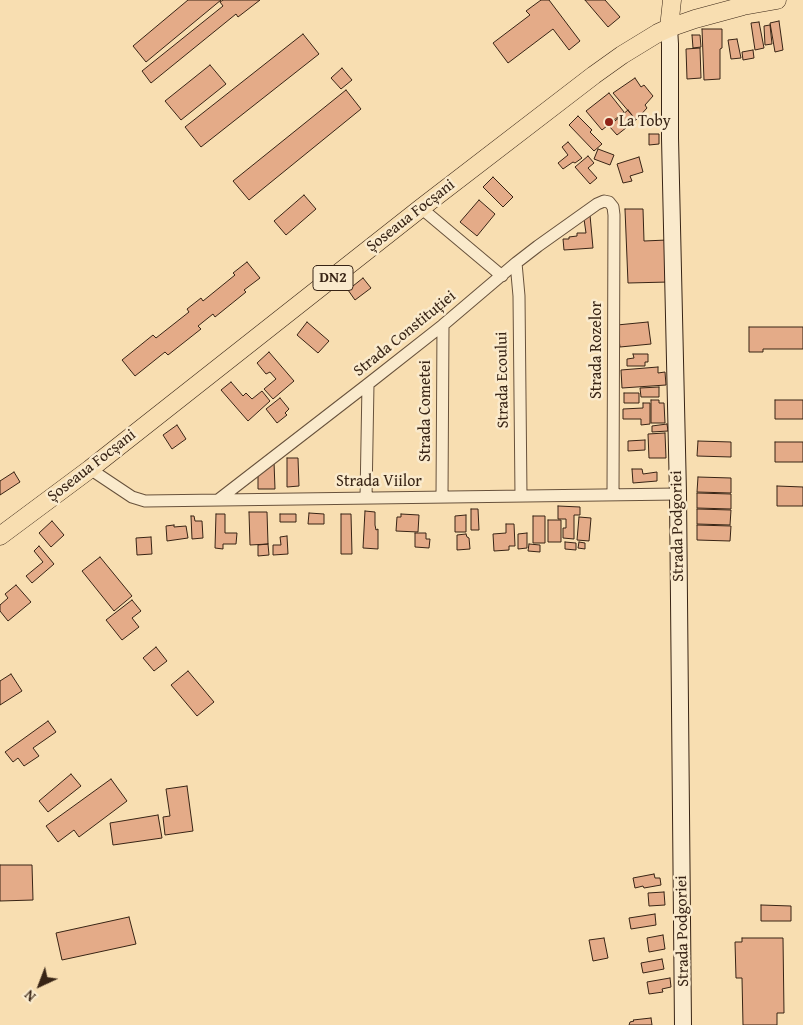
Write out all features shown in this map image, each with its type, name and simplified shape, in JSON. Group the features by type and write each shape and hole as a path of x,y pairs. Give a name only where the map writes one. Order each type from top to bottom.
{"main road":[{"path":"669,28 672,0"},
{"name":"Șoseaua Focșani","path":"0,536 90,469 420,208 594,75 637,46 669,28 753,2 777,0"}],"street":[{"name":"Strada Podgoriei","path":"669,28 678,494 684,1025"},
{"name":"Strada Constituției","path":"218,500 443,325 516,263 569,223 604,201 610,202 613,206"},
{"name":"Strada Rozelor","path":"613,206 613,494"},
{"path":"420,208 502,276"},
{"name":"Strada Ecoului","path":"516,263 519,296 521,496"},
{"name":"Strada Cometei","path":"442,497 443,325"},
{"path":"366,498 368,384"},
{"name":"Strada Viilor","path":"90,469 132,497 148,501 678,494"}],"building":[{"path":"188,0 221,0 146,62 133,46"},
{"path":"223,0 260,0 238,17 236,14 151,83 142,71 223,6 220,2"},
{"path":"541,0 549,0 580,41 569,50 553,29 508,63 493,43 530,15 526,11"},
{"path":"585,0 605,0 620,17 608,27"},
{"path":"779,21 783,50 775,52 770,23"},
{"path":"759,22 764,48 755,50 751,23"},
{"path":"770,25 772,44 765,45 764,26"},
{"path":"702,29 722,29 720,79 704,80"},
{"path":"303,34 319,54 201,147 185,127"},
{"path":"692,35 700,35 701,47 693,48"},
{"path":"737,39 741,58 731,59 728,40"},
{"path":"700,48 701,78 687,79 686,49"},
{"path":"753,50 754,58 743,60 742,52"},
{"path":"210,65 226,84 181,120 165,101"},
{"path":"342,68 352,80 341,89 331,78"},
{"path":"635,78 641,87 644,85 653,96 645,105 647,108 636,120 613,93"},
{"path":"346,90 361,109 249,200 233,181"},
{"path":"609,93 624,112 602,130 586,111"},
{"path":"628,110 636,120 617,135 609,126"},
{"path":"578,116 592,130 590,132 602,144 594,151 569,125"},
{"path":"649,134 659,134 659,144 649,145"},
{"path":"568,142 582,158 563,169 558,163 568,155 562,147"},
{"path":"598,149 614,155 610,165 594,159"},
{"path":"588,156 594,163 588,168 597,178 590,184 575,167"},
{"path":"639,157 643,172 630,176 632,181 623,183 617,164"},
{"path":"493,177 513,197 503,207 483,187"},
{"path":"304,195 316,209 286,235 274,221"},
{"path":"479,200 495,214 477,236 460,222"},
{"path":"625,209 643,209 644,241 667,240 669,282 628,283"},
{"path":"590,215 593,248 564,250 563,239 577,236 577,233 586,233 584,219"},
{"path":"247,262 260,278 215,317 213,314 198,326 201,329 168,355 165,352 135,376 122,360 153,335 156,338 189,312 187,309 201,298 203,301 235,275 233,273"},
{"path":"363,278 371,288 355,300 348,290"},
{"path":"307,322 329,341 318,353 297,335"},
{"path":"648,322 651,344 620,347 617,325"},
{"path":"749,327 803,327 803,349 763,349 763,352 749,352"},
{"path":"269,352 294,381 273,399 264,389 276,379 270,372 266,374 257,363"},
{"path":"633,354 648,354 648,362 645,362 645,366 627,366 627,359 634,358"},
{"path":"658,367 658,373 665,372 666,385 622,388 621,370"},
{"path":"231,382 243,396 246,393 252,399 262,391 270,401 248,421 221,390"},
{"path":"659,387 659,397 641,397 640,388"},
{"path":"624,393 639,393 639,403 624,403"},
{"path":"280,398 289,409 285,413 287,415 277,423 266,409"},
{"path":"651,400 659,400 659,403 664,403 665,423 651,423"},
{"path":"775,400 803,400 803,419 775,419"},
{"path":"643,403 650,403 650,424 641,425 641,419 623,419 623,409 643,408"},
{"path":"667,424 668,431 652,432 652,426"},
{"path":"177,425 186,439 172,449 163,435"},
{"path":"665,433 666,458 649,458 648,434"},
{"path":"645,440 645,450 628,451 628,441"},
{"path":"698,441 731,442 731,457 697,456"},
{"path":"775,442 803,442 803,462 775,462"},
{"path":"287,458 298,458 299,486 287,487"},
{"path":"274,462 275,489 258,489 258,476"},
{"path":"632,469 642,469 643,474 657,472 657,481 633,483"},
{"path":"14,472 20,482 0,495 0,481"},
{"path":"698,477 731,478 731,493 697,492"},
{"path":"777,486 803,487 803,506 777,506"},
{"path":"697,493 731,494 731,509 697,508"},
{"path":"558,506 580,507 580,515 574,515 574,539 563,538 563,528 566,528 566,519 558,519"},
{"path":"471,509 478,509 479,530 471,530"},
{"path":"697,509 731,510 730,525 697,524"},
{"path":"365,511 375,512 375,525 376,530 378,529 378,549 363,548"},
{"path":"249,512 267,512 268,544 250,545"},
{"path":"309,513 324,514 324,524 308,524"},
{"path":"216,514 225,514 225,533 237,533 236,544 223,544 223,549 215,548"},
{"path":"280,514 296,514 296,522 280,522"},
{"path":"341,514 351,514 352,554 341,554"},
{"path":"401,514 419,515 418,532 396,531 397,517 401,517"},
{"path":"466,515 466,532 455,532 455,516"},
{"path":"191,516 194,516 195,521 202,521 203,538 192,539"},
{"path":"533,516 545,516 545,543 533,543"},
{"path":"579,517 591,518 589,541 577,540"},
{"path":"548,520 561,520 561,542 548,542"},
{"path":"52,521 64,535 51,547 39,533"},
{"path":"506,524 514,524 515,546 509,546 509,550 494,551 493,534 506,533"},
{"path":"174,525 174,527 186,526 188,538 167,541 166,526"},
{"path":"697,525 731,526 730,541 697,540"},
{"path":"415,533 426,533 426,539 430,539 429,548 415,547"},
{"path":"527,533 527,548 518,549 518,534"},
{"path":"466,534 469,538 470,549 457,550 457,535"},
{"path":"287,536 288,554 273,555 273,545 281,545 280,537"},
{"path":"151,537 152,554 137,555 136,538"},
{"path":"565,542 576,543 576,550 565,549"},
{"path":"579,542 585,543 585,549 578,548"},
{"path":"268,544 269,555 258,556 258,545"},
{"path":"529,544 540,545 540,552 528,551"},
{"path":"39,546 54,564 32,583 26,576 43,562 34,551"},
{"path":"100,557 132,596 114,611 82,571"},
{"path":"16,585 31,602 8,621 0,611 0,605 8,598 5,594"},
{"path":"132,600 141,611 132,618 139,627 122,640 106,620"},
{"path":"156,647 167,661 154,671 143,658"},
{"path":"188,671 214,702 197,716 171,685"},
{"path":"11,674 22,691 0,705 0,681"},
{"path":"48,721 56,732 33,748 39,756 24,766 18,758 13,762 5,752"},
{"path":"71,774 81,786 48,812 39,801"},
{"path":"111,779 127,801 79,837 74,830 58,842 46,826"},
{"path":"187,786 193,831 165,835 163,817 170,816 166,789"},
{"path":"158,815 162,838 113,845 110,823"},
{"path":"0,865 32,865 33,900 0,901"},
{"path":"654,874 655,878 660,878 661,885 635,888 633,878"},
{"path":"664,892 665,905 649,906 648,893"},
{"path":"761,905 791,906 791,921 761,921"},
{"path":"655,914 656,925 631,929 629,918"},
{"path":"129,917 136,944 62,960 56,933"},
{"path":"663,935 665,949 649,952 647,938"},
{"path":"604,938 608,958 593,961 589,940"},
{"path":"742,938 783,938 784,1013 777,1013 777,1025 743,1025 742,978 736,978 735,942 742,942"},
{"path":"662,959 664,969 643,973 641,963"},
{"path":"670,978 671,987 662,989 663,992 649,994 647,982"},
{"path":"651,1018 652,1025 629,1025 633,1020"}],"place":[{"name":"La Toby","path":"609,122"}]}
